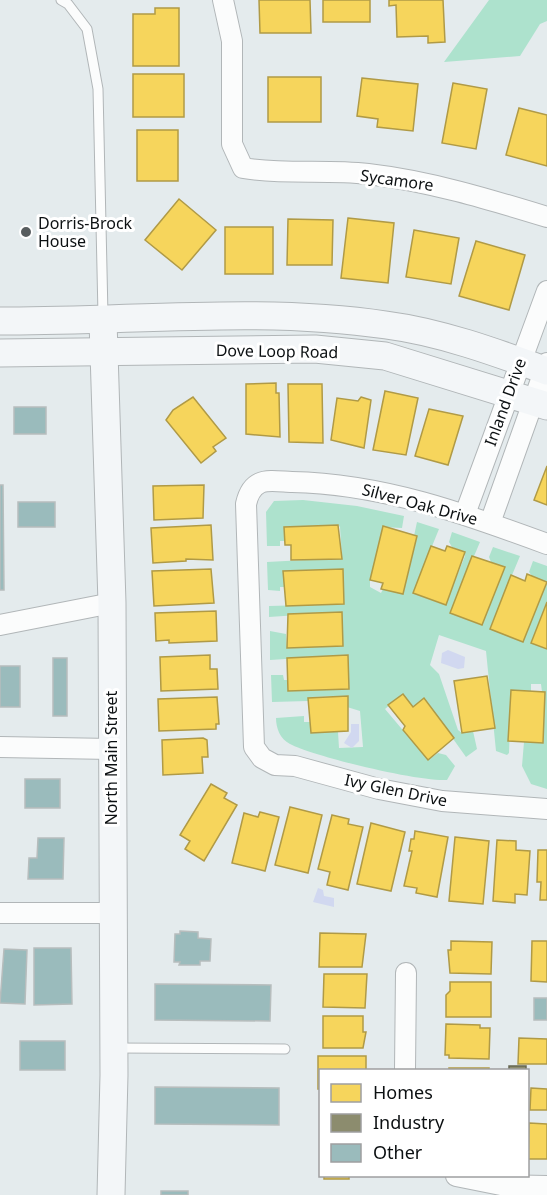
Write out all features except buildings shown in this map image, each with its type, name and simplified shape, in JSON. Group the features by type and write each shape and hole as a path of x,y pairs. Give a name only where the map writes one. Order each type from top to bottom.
{"main road":[{"name":"Dove Loop Road","path":"0,321 103,321 242,316 313,317 387,325 444,338 539,367"},
{"name":"North Main Street","path":"103,321 112,603 111,913 114,1047 111,1195"},
{"name":"Dove Loop Road","path":"0,353 315,349 384,356 541,404"}],"street":[{"name":"Sycamore","path":"223,0 232,41 232,144 243,168 268,172 366,174 459,190 547,217"},
{"name":"Inland Drive","path":"490,523 541,404 539,367 547,291"},
{"name":"Inland Drive","path":"465,514 508,393 539,367"},
{"name":"Silver Oak Drive","path":"254,747 246,504 250,491 262,482 347,485 387,491 465,514 547,544"},
{"path":"0,625 112,603"},
{"path":"0,747 111,749"},
{"name":"Ivy Glen Drive","path":"254,747 262,758 275,765 295,766 380,789 442,801 547,809"},
{"path":"0,913 111,913"},
{"path":"405,1069 406,974"},
{"path":"461,1183 547,1186"}],"lane":[{"path":"61,0 68,4 87,29 98,88 103,321"},
{"path":"114,1047 285,1049"}],"green space":[{"path":"489,0 547,0 547,21 540,24 520,56 444,62"},
{"path":"303,500 357,506 404,516 402,528 383,527 370,580 370,587 381,593 383,589 403,594 417,537 414,536 417,522 439,529 413,593 445,605 465,556 464,552 452,547 449,542 452,532 480,542 450,613 481,625 504,567 491,562 489,557 493,547 520,556 490,628 523,642 547,582 547,602 531,643 547,649 547,789 531,784 522,766 524,742 543,742 545,692 542,692 541,684 531,684 531,691 511,690 509,753 507,755 496,751 486,651 439,635 430,665 439,674 458,730 462,733 473,731 477,749 466,757 424,698 413,707 403,694 385,709 428,760 438,753 446,755 455,766 447,780 392,773 344,762 290,744 281,736 276,718 304,716 304,722 310,722 311,732 338,732 339,748 363,747 360,711 347,707 347,696 311,697 308,701 272,702 271,675 283,675 284,680 288,680 289,691 349,689 347,655 270,660 270,631 286,634 287,648 343,646 342,612 269,617 269,606 344,604 343,569 284,571 284,587 280,587 280,591 268,590 267,562 342,558 338,525 285,527 285,541 280,541 280,546 267,546 266,512 274,501"},
{"path":"533,561 547,566 547,582 532,576 529,572"}],"water":[{"path":"448,650 465,657 464,668 458,669 441,663 442,653"},
{"path":"351,724 359,724 359,741 352,748 344,743 351,732"},
{"path":"318,888 323,890 324,896 334,898 334,907 313,902"}],"place":[{"name":"Dorris-Brock House","path":"26,232"}]}
